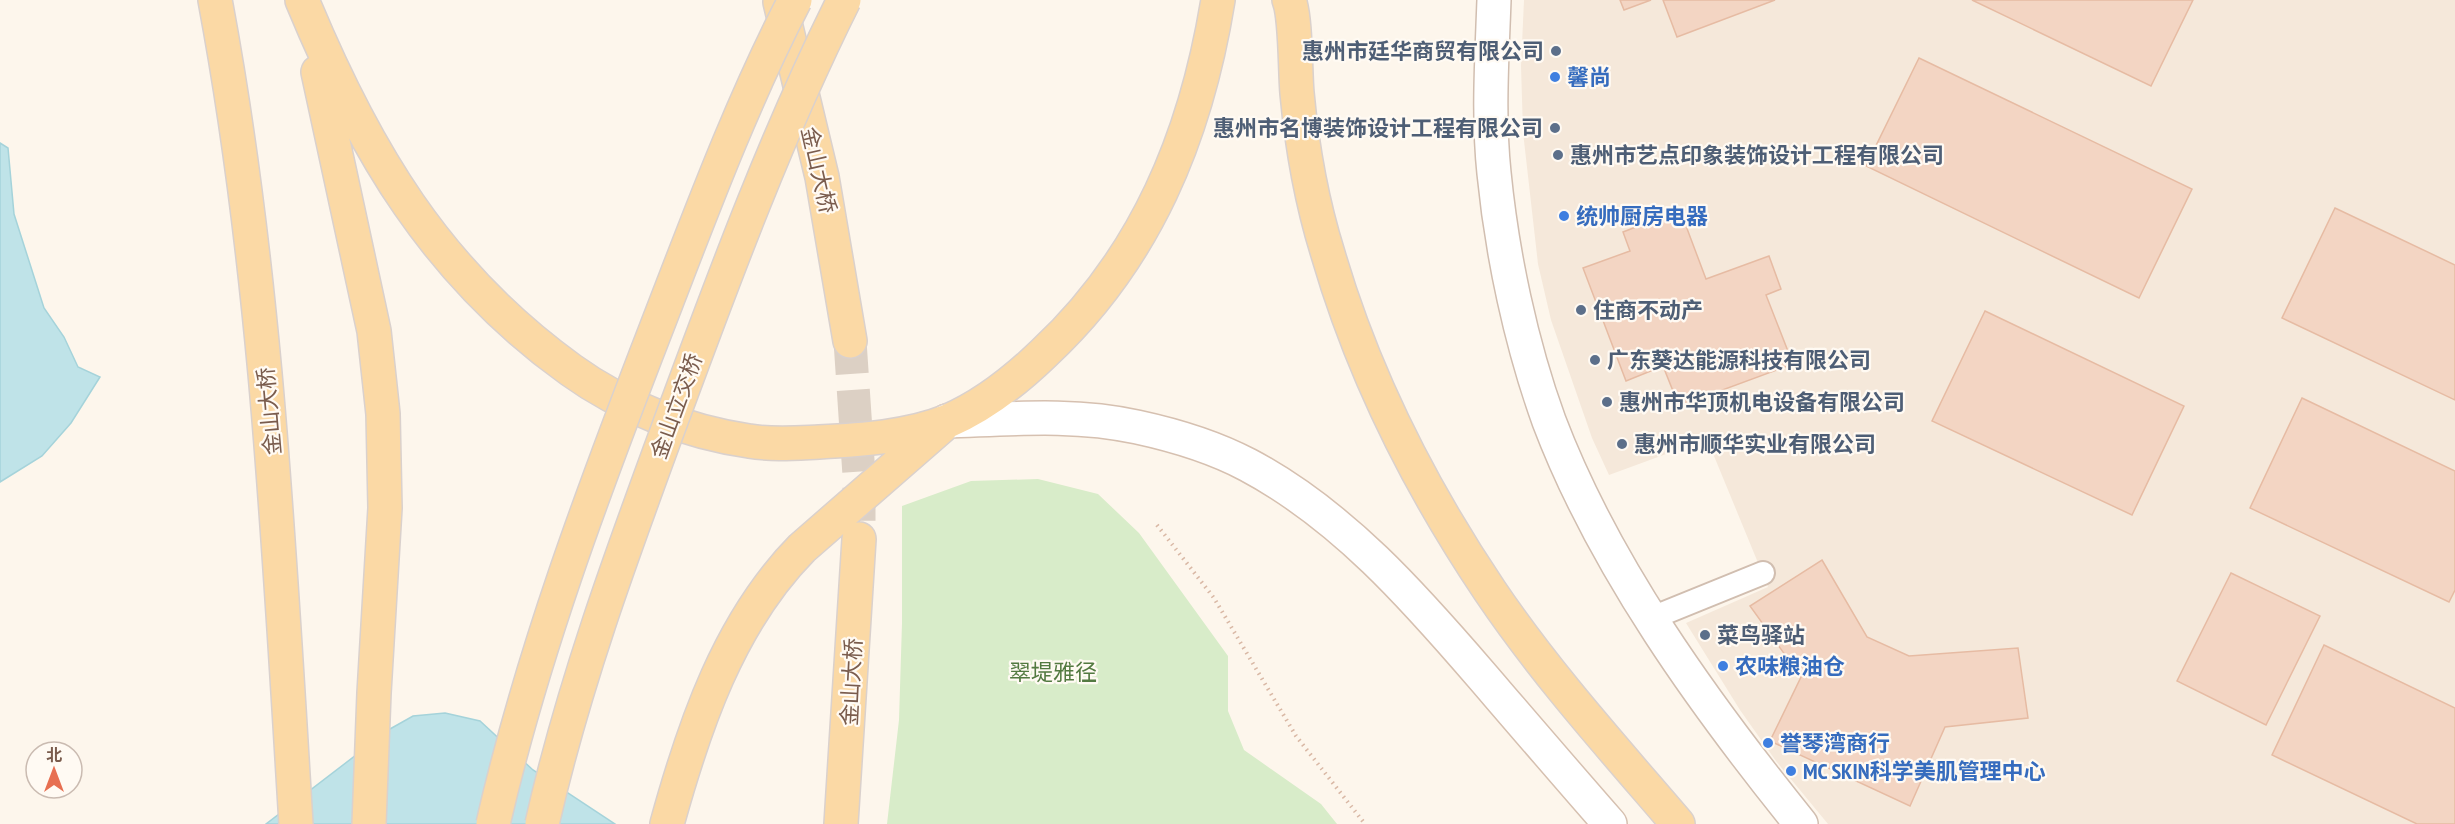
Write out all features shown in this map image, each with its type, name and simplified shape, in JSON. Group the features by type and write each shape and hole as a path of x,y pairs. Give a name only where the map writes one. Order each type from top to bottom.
{"main road":[{"name":"金山大桥","path":"215,0 242,172 262,331 272,436 296,824"},
{"path":"301,0 342,93 369,144 410,208 464,274 494,305 529,338 574,372 613,396 656,416 706,433 752,442 833,441 910,431 947,421"},
{"path":"301,0 356,239 374,331 381,388 386,508 369,824"},
{"name":"金山大桥","path":"780,0 822,177 850,341"},
{"name":"金山立交桥","path":"493,824 527,693 579,533 715,176 776,36 795,0"},
{"name":"金山立交桥","path":"542,824 566,729 622,552 755,199 822,43 844,0"},
{"path":"667,824 703,711 730,651 756,606 789,560 829,522 947,421 982,402 1032,364 1061,338 1113,277 1155,208 1171,172 1195,96 1218,0"},
{"path":"1289,0 1301,129 1327,252 1357,341 1399,436 1437,506 1490,591 1577,706 1678,824"},
{"name":"金山大桥","path":"841,824 859,539"}],"street":[{"path":"1494,0 1492,79 1494,171 1511,278 1524,335 1549,419 1576,484 1617,562 1687,672 1801,824"},
{"path":"947,421 1039,418 1092,420 1136,427 1212,449 1248,465 1281,485 1353,538 1391,576 1438,625 1610,824"}],"lane":[{"path":"1652,618 1763,573"}],"path":[{"path":"1157,525 1214,598 1296,736 1365,824"}],"shaded area":[{"path":"1524,0 2455,0 2455,824 1828,824 1776,761 1740,710 1686,623 1768,587 1707,439 1609,475 1592,438 1551,320 1538,264 1523,132 1521,66"}],"green space":[{"name":"翠堤雅径","path":"1038,479 1098,494 1139,533 1228,656 1228,711 1244,750 1321,804 1337,824 887,824 899,720 902,506 971,481"}],"water":[{"path":"0,143 8,148 14,214 44,308 64,337 78,367 100,377 71,423 42,456 0,482"},
{"path":"445,713 480,721 533,770 615,824 266,824 390,729 413,716"}],"building":[{"path":"1620,0 1651,0 1624,10"},
{"path":"1663,0 1775,0 1677,37"},
{"path":"1972,0 2193,0 2151,86"},
{"path":"1919,58 2192,189 2139,298 1866,166"},
{"path":"2335,208 2455,265 2455,400 2282,318"},
{"path":"1680,210 1706,279 1769,256 1781,289 1766,295 1793,364 1679,406 1663,366 1626,381 1583,268 1630,251 1623,232"},
{"path":"1985,311 2184,406 2132,515 1932,421"},
{"path":"2302,398 2455,471 2455,590 2449,602 2250,508"},
{"path":"1822,560 1867,637 1909,656 2018,648 2028,718 1945,727 1910,806 1770,741 1801,677 1750,606"},
{"path":"2231,573 2320,616 2266,725 2177,681"},
{"path":"2324,645 2455,708 2455,824 2417,824 2272,755"}],"tunnel":[{"path":"850,341 859,475 859,539"}],"place":[{"name":"惠州市廷华商贸有限公司","path":"1556,51"},
{"name":"馨尚","path":"1555,77"},
{"name":"惠州市名博装饰设计工程有限公司","path":"1555,128"},
{"name":"惠州市艺点印象装饰设计工程有限公司","path":"1558,155"},
{"name":"统帅厨房电器","path":"1564,216"},
{"name":"住商不动产","path":"1581,310"},
{"name":"广东葵达能源科技有限公司","path":"1595,360"},
{"name":"惠州市华顶机电设备有限公司","path":"1607,402"},
{"name":"惠州市顺华实业有限公司","path":"1622,444"},
{"name":"菜鸟驿站","path":"1705,635"},
{"name":"农味粮油仓","path":"1723,666"},
{"name":"誉琴湾商行","path":"1768,743"},
{"name":"MC SKIN科学美肌管理中心","path":"1791,771"}]}
